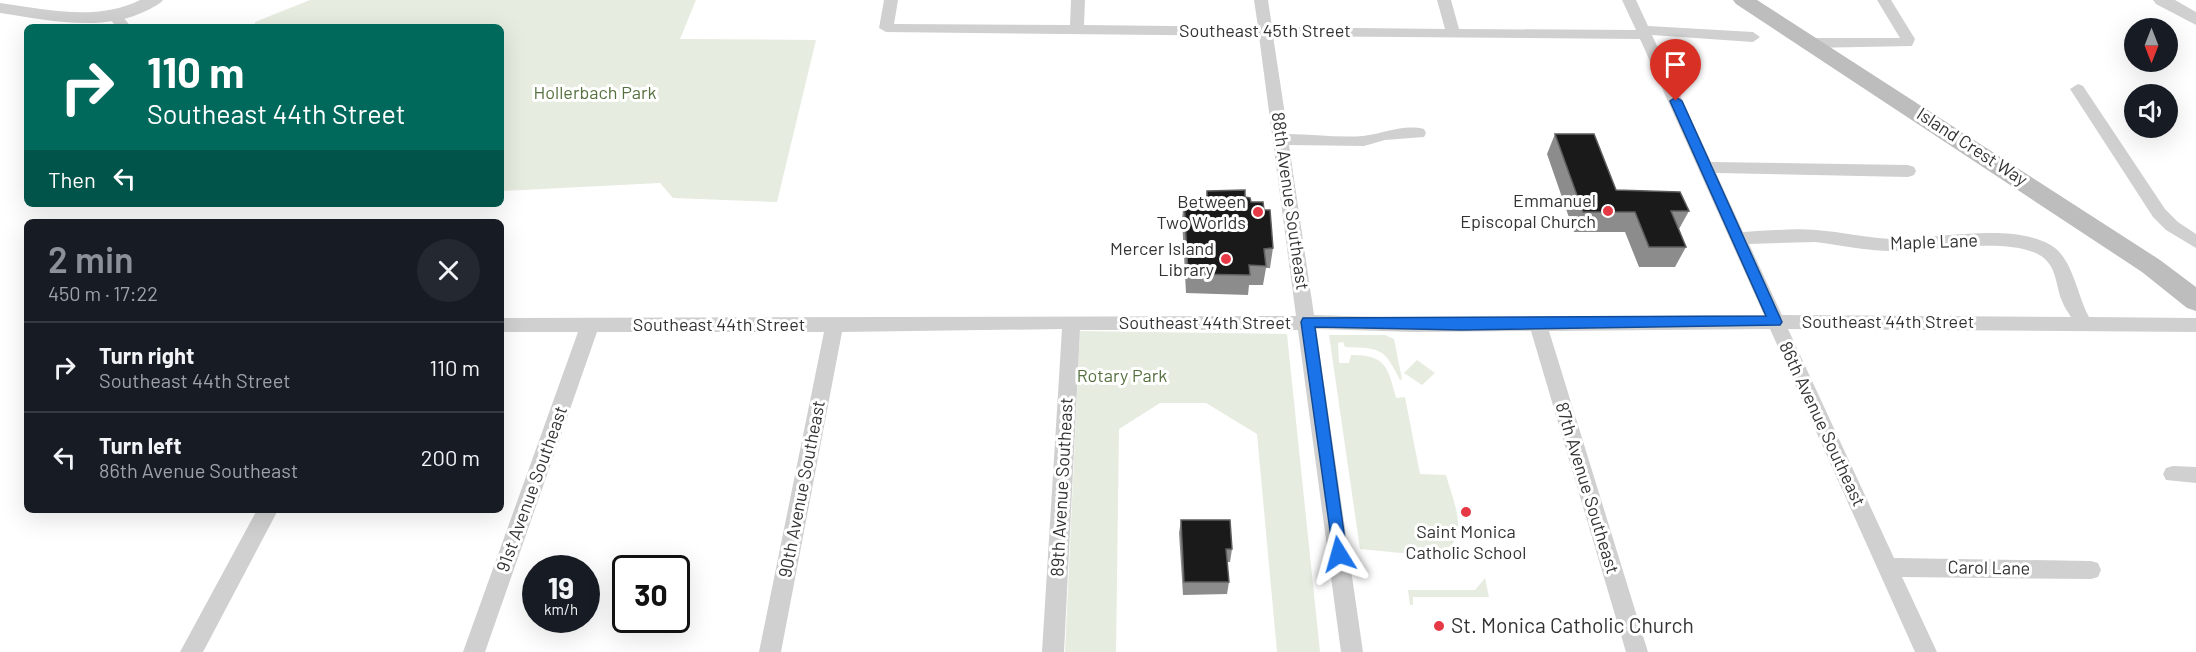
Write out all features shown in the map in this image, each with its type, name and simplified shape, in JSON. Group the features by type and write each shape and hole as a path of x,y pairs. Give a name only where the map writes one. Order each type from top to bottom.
{"main road":[{"name":"Island Crest Way","path":"1743,0 2112,239 2196,301"}],"street":[{"path":"0,8 66,18 119,22 154,0"},
{"name":"Southeast 45th Street","path":"891,0 886,28 1453,33 1644,32 1754,37"},
{"path":"1077,29 1078,0"},
{"name":"88th Avenue Southeast","path":"1261,0 1308,322 1352,652"},
{"path":"1443,0 1453,33"},
{"name":"86th Avenue Southeast","path":"1629,0 1926,652"},
{"path":"1809,43 1897,44 1907,42 1908,39 1884,0"},
{"path":"2162,0 2196,20"},
{"path":"2078,89 2159,213 2172,226 2196,242"},
{"path":"1281,139 1364,141 1385,135 1418,133"},
{"path":"1706,167 1908,171"},
{"name":"Maple Lane","path":"1738,238 1815,236 1890,245 1999,239 2031,243 2049,253 2056,260 2064,275 2071,301 2083,323"},
{"name":"Southeast 44th Street","path":"504,325 1775,322 2196,325"},
{"name":"89th Avenue Southeast","path":"1053,652 1071,323"},
{"name":"87th Avenue Southeast","path":"1538,324 1636,652"},
{"name":"91st Avenue Southeast","path":"474,652 590,325"},
{"name":"90th Avenue Southeast","path":"770,652 834,325"},
{"path":"2173,474 2196,475"},
{"path":"191,652 266,513"},
{"name":"Carol Lane","path":"1887,567 2091,570"}],"green space":[{"name":"Hollerbach Park","path":"310,0 696,0 680,39 816,40 777,202 673,198 660,183 504,191 504,24 255,24"},
{"name":"Rotary Park","path":"1080,331 1287,334 1320,652 1277,652 1257,434 1206,403 1160,403 1119,429 1116,652 1065,652"},
{"path":"1329,335 1385,335 1394,339 1402,379 1400,380 1390,361 1374,349 1345,347 1343,342 1338,343 1339,363 1349,363 1351,355 1379,360 1391,378 1396,398 1405,397 1420,474 1446,475 1458,517 1456,537 1451,545 1442,551 1401,553 1360,549"},
{"path":"1417,360 1435,373 1422,385 1404,373"},
{"path":"1485,578 1489,597 1413,597 1413,605 1410,605 1408,590 1475,590"}],"building":[{"path":"1555,134 1594,134 1616,190 1680,192 1689,211 1671,211 1686,247 1649,247 1635,212 1583,212"},
{"name":"Mercer Island Library","path":"1245,190 1245,197 1250,198 1251,202 1263,202 1264,210 1270,210 1273,248 1264,249 1266,266 1249,265 1250,275 1188,274 1184,199 1207,199 1207,191"},
{"path":"1181,520 1230,520 1232,549 1226,549 1229,582 1184,582"}],"place":[{"name":"Emmanuel Episcopal Church","path":"1608,211"},
{"name":"Between Two Worlds","path":"1258,212"},
{"name":"Mercer Island Library","path":"1226,259"},
{"name":"Saint Monica Catholic School","path":"1466,512"},
{"name":"St. Monica Catholic Church","path":"1439,626"}],"route":[{"path":"1339,554 1308,322 1414,325 1775,322 1676,101"}]}
